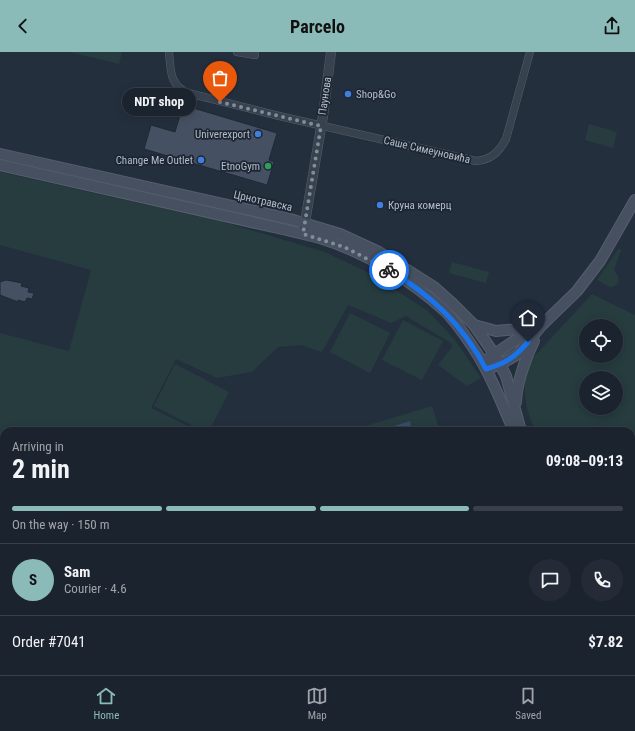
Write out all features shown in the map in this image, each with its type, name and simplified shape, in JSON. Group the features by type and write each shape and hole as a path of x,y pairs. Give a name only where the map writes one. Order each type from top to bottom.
{"main road":[{"name":"Црнотравска","path":"0,154 305,223 350,237 395,260 440,292 474,325 501,364 506,376 520,427"},
{"name":"Црнотравска","path":"0,165 303,234 331,242 360,254 416,288 445,311 456,323 484,366 512,427"},
{"path":"484,366 501,364 518,354 542,326 566,303 585,281 614,238 635,200"},
{"path":"474,325 496,331 519,330 542,326"},
{"path":"484,366 495,355 526,333 542,326"},
{"path":"516,410 517,391 521,373 542,326"}],"street":[{"name":"Саше Симеуновића","path":"169,52 175,84 179,89 188,94 476,161 487,159 497,152 506,139 530,52"},
{"path":"237,52 255,55"},
{"name":"Паунова","path":"303,234 321,126 331,52"}],"green space":[{"path":"69,52 122,52 119,64"},
{"path":"589,124 617,132 613,148 585,140"},
{"path":"0,158 284,222 283,225 0,161"},
{"path":"0,172 223,222 325,252 371,274 428,311 454,339 481,378 467,386 438,365 452,347 451,343 406,316 391,323 348,305 322,352 301,345 278,347 252,372 217,378 176,359 151,408 190,427 0,427 0,333 69,351 91,270 0,245"},
{"path":"618,249 621,250 614,270 618,276 619,282 615,286 610,287 597,280"},
{"path":"452,262 489,272 486,283 449,273"},
{"path":"592,294 635,315 635,427 534,427 527,409 525,380 530,361"},
{"path":"350,313 390,333 370,373 330,352"},
{"path":"403,320 443,341 422,380 382,360"},
{"path":"175,364 229,392 211,427 195,427 154,406"},
{"path":"432,406 439,427 362,427"}],"water":[{"path":"410,421 411,427 391,427"}],"building":[{"path":"183,105 277,133 269,160 274,162 267,185 144,149 151,125 175,132"},
{"path":"6,280 22,283 21,286 29,288 28,292 34,293 32,299 27,298 25,302 18,300 18,302 0,295 0,282"}],"way so far":[{"path":"220,102 321,126 303,234 344,247 389,270"}],"place":[{"name":"Shop&Go","path":"348,94"},
{"name":"NDT shop","path":"220,102"},
{"name":"Univerexport","path":"258,134"},
{"name":"Change Me Outlet","path":"201,160"},
{"name":"EtnoGym","path":"268,166"},
{"name":"Круна комерц","path":"380,205"}],"route":[{"path":"389,270 416,288 445,311 461,330 486,369 509,361 518,354 528,342"}]}
